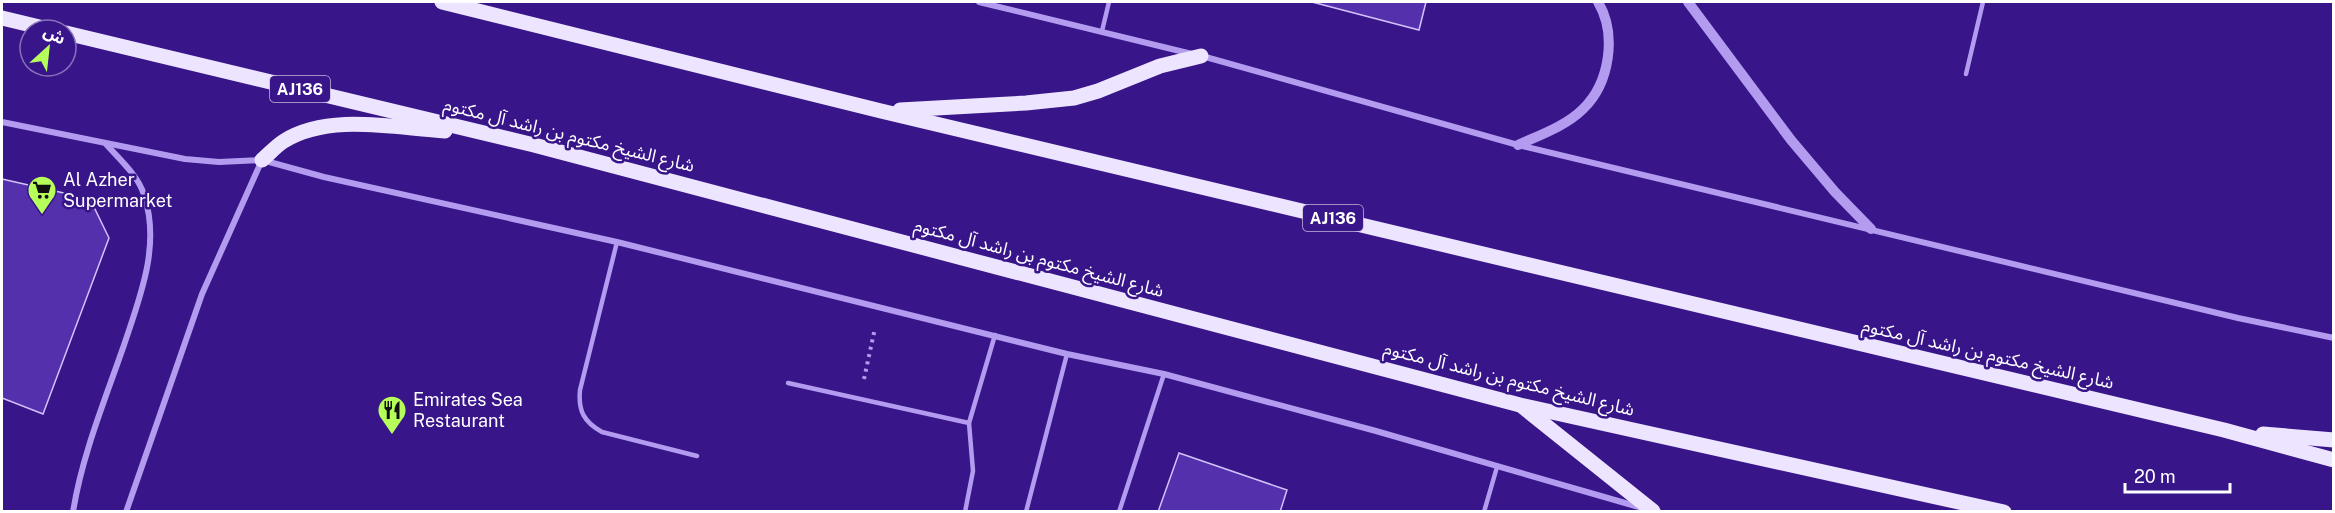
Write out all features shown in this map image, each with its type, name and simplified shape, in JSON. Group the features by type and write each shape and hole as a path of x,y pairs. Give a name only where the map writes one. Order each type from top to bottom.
{"main road":[{"name":"شارع الشيخ مكتوم بن راشد آل مكتوم","path":"442,2 881,111 2224,430 2334,460"},
{"path":"2,18 18,22"},
{"name":"شارع الشيخ مكتوم بن راشد آل مكتوم","path":"78,36 481,132 1520,405 2004,512"},
{"path":"881,111 1026,104 1074,98 1098,91 1160,66 1201,56"},
{"path":"262,159 284,141 315,128 347,125 481,132"},
{"path":"1520,405 1654,511"},
{"path":"2224,430 2334,440"}],"street":[{"path":"979,2 1201,56 1518,145 2238,318 2334,338"},
{"path":"1518,145 1556,128 1584,109 1603,80 1610,46 1605,12 1598,2"},
{"path":"1688,2 1791,140 1835,192 1871,229"},
{"path":"2,122 184,159 219,162 262,159 324,177 617,242 1067,354 1164,374 1376,431 1654,511"},
{"path":"74,512 86,459 140,297 150,255 151,221 144,192 131,172 106,143"},
{"path":"126,512 202,294 262,159"}],"lane":[{"path":"1102,31 1109,2"},
{"path":"1966,74 1983,2"},
{"path":"617,242 580,390 579,403 583,416 591,426 602,432 697,456"},
{"path":"965,512 973,471 969,423 995,335"},
{"path":"1026,512 1067,354"},
{"path":"1119,512 1164,374"},
{"path":"788,383 969,423"},
{"path":"1484,512 1497,467"}],"path":[{"path":"860,399 880,307"}],"building":[{"path":"1312,2 1426,2 1419,30"},
{"path":"2,179 90,199 109,238 43,414 2,398"},
{"path":"1179,453 1287,490 1280,512 1158,512"}],"place":[{"name":"Al Azher Supermarket","path":"42,216"},
{"name":"Emirates Sea Restaurant","path":"392,436"}]}
